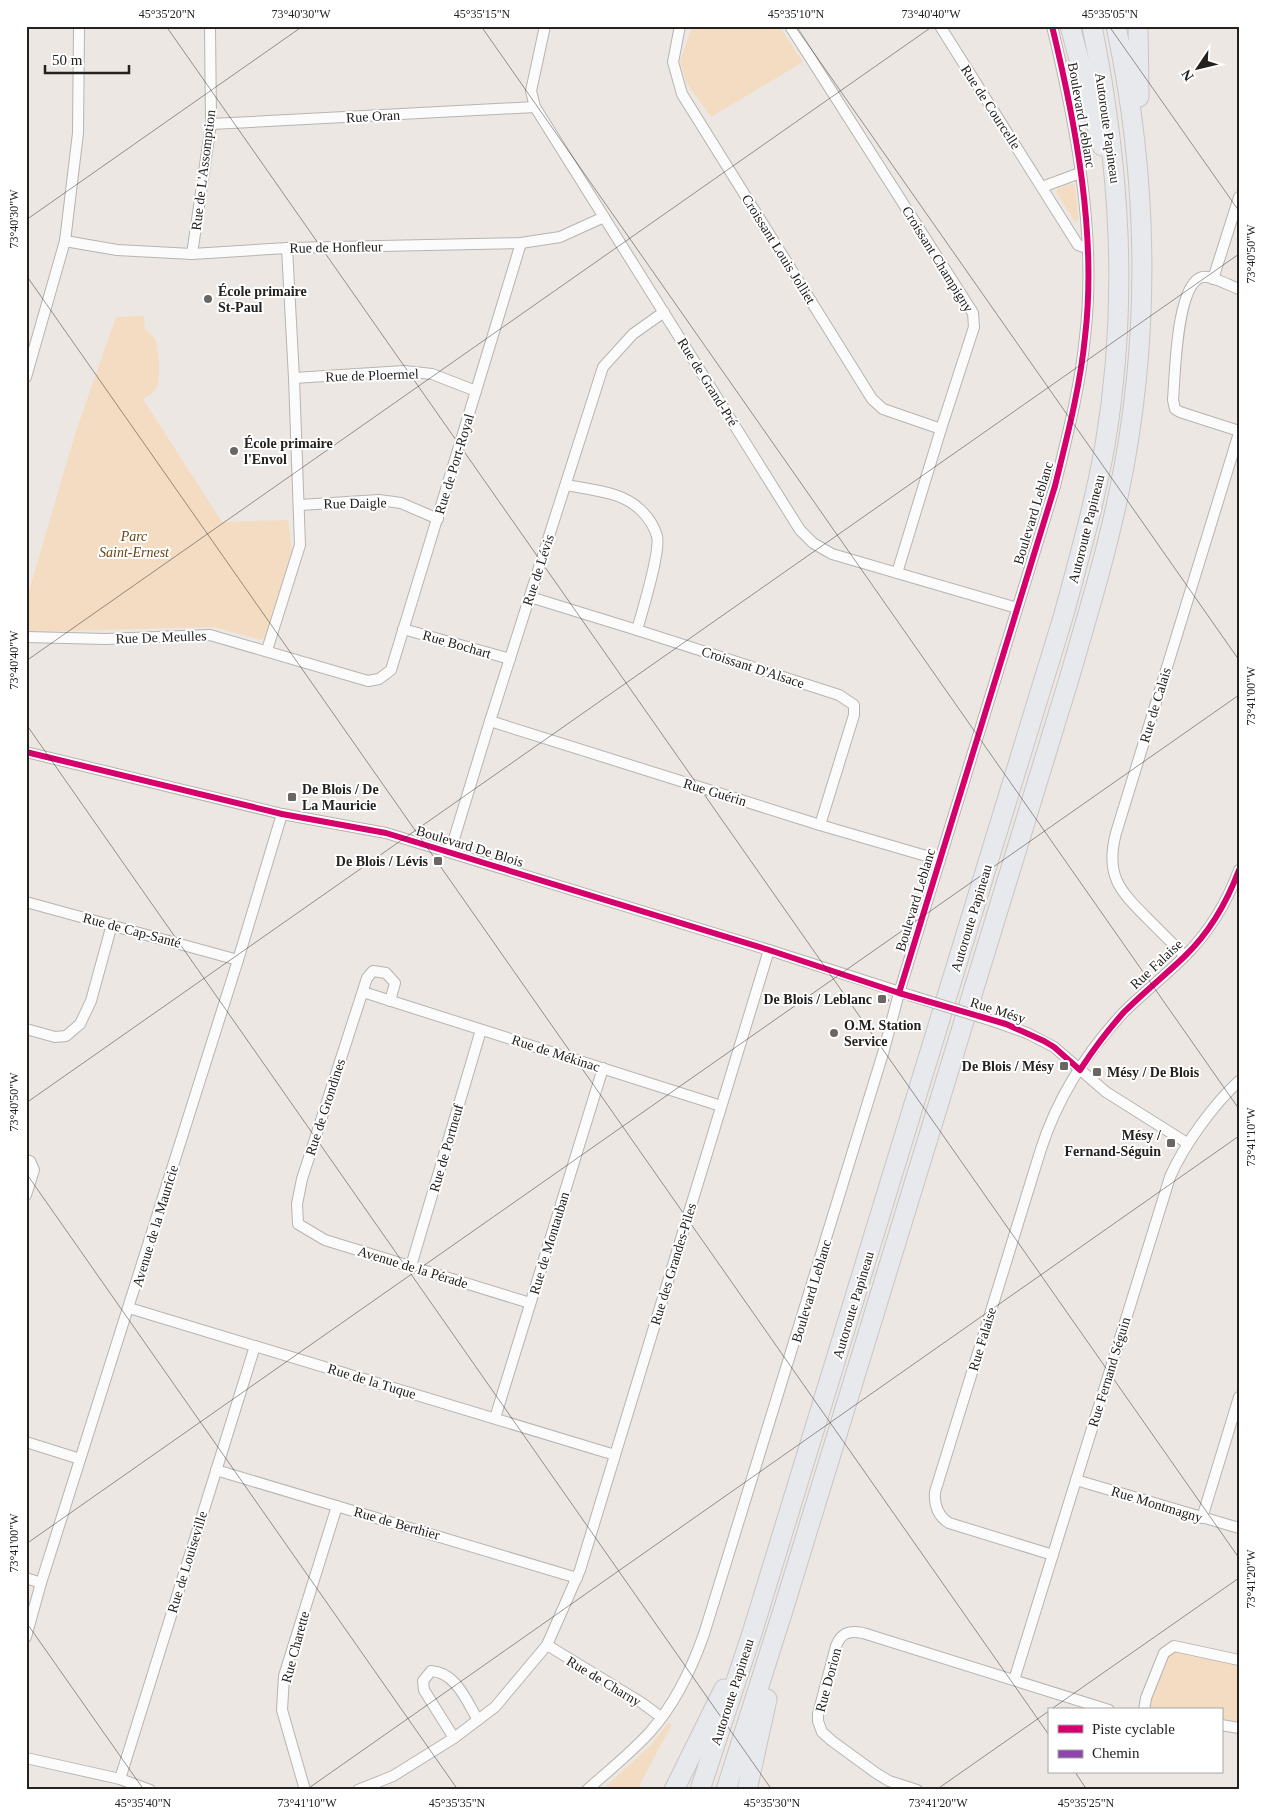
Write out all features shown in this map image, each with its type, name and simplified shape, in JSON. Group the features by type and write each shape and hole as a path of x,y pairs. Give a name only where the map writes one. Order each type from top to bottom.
{"highway":[{"path":"1070,26 1117,202"},
{"name":"Autoroute Papineau","path":"700,1790 753,1630 1064,614 1085,538 1105,444 1114,373 1120,283 1117,202 1110,133 1092,26"},
{"name":"Autoroute Papineau","path":"726,1790 792,1583 1069,679 1111,530 1128,444 1138,362 1143,268 1140,198 1130,104 1116,26"},
{"path":"1138,26 1140,198"},
{"path":"747,1790 792,1583"},
{"path":"674,1790 753,1630"}],"street":[{"path":"26,377 65,241 78,133 80,26"},
{"name":"Rue de L'Assomption","path":"192,254 211,124 210,26"},
{"name":"Rue de Grand-Pré","path":"545,26 532,91 535,107 800,530 813,543 832,554 1017,608"},
{"name":"Croissant Louis Jolliet","path":"680,26 673,62 682,94 872,398 883,409 940,429"},
{"name":"Croissant Champigny","path":"790,26 973,313 974,328 940,429 897,573"},
{"name":"Rue de Courcelle","path":"940,26 1078,245 1086,248"},
{"name":"Boulevard Leblanc","path":"587,1790 643,1740 662,1717 685,1676 704,1634 882,1057 904,994 940,860 1055,486 1075,400 1086,326 1088,287 1080,173 1069,102 1052,26"},
{"name":"Rue Oran","path":"211,124 535,107"},
{"path":"1042,187 1080,173"},
{"path":"1213,279 1239,197"},
{"name":"Rue de Honfleur","path":"65,241 117,250 192,254 287,248 521,243 560,237 604,217"},
{"name":"Rue de Port-Royal","path":"379,680 390,670 438,519 521,243"},
{"path":"267,650 300,545 300,505 287,248"},
{"path":"1239,289 1204,277 1195,281 1182,310 1178,332 1174,403 1175,409 1180,412 1239,432"},
{"name":"Rue de Lévis","path":"450,852 603,367 633,334 664,312"},
{"name":"Rue de Ploermel","path":"294,378 404,370 432,374 476,391"},
{"name":"Rue de Calais","path":"1185,956 1121,890 1114,876 1112,852 1239,432"},
{"path":"566,485 615,496 636,506 650,520 658,537 657,552 638,630"},
{"name":"Rue Daigle","path":"300,505 379,500 401,503 438,519"},
{"name":"Croissant D'Alsace","path":"530,597 839,695 854,705 854,715 820,825"},
{"name":"Rue Bochart","path":"403,629 510,659"},
{"name":"Rue De Meulles","path":"26,637 106,638 210,635 267,650 368,681 379,680"},
{"name":"Rue Guérin","path":"490,721 820,825 940,860"},
{"name":"Boulevard De Blois","path":"26,752 282,814 386,833 769,950 904,994"},
{"name":"Avenue de la Mauricie","path":"26,1637 41,1583 129,1308 282,814"},
{"name":"Rue Falaise","path":"1053,1555 949,1523 944,1520 937,1510 934,1498 1045,1136 1057,1108 1093,1050 1122,1014 1185,956 1203,935 1218,914 1239,870"},
{"name":"Rue de Cap-Santé","path":"26,902 238,960"},
{"path":"26,1029 55,1037 66,1036 80,1024 91,1001 112,924"},
{"name":"Rue des Grandes-Piles","path":"358,1790 393,1776 454,1738 478,1720 495,1706 546,1645 577,1578 769,950"},
{"path":"363,992 367,978 373,972 386,973 395,983 390,1001"},
{"name":"Rue de Mékinac","path":"363,992 721,1106"},
{"name":"Rue de Grondines","path":"298,1224 297,1204 302,1179 363,992"},
{"name":"Rue Mésy","path":"904,994 993,1021 1037,1037 1054,1047 1106,1092 1187,1143"},
{"name":"Rue de Portneuf","path":"411,1266 481,1030"},
{"name":"Rue de Montauban","path":"495,1418 603,1068"},
{"name":"Rue Fernand Séguin","path":"1014,1680 1162,1198 1187,1143 1230,1089 1239,1081"},
{"path":"26,1160 30,1161 34,1170 26,1195"},
{"name":"Avenue de la Pérade","path":"298,1224 325,1240 530,1303"},
{"name":"Rue de la Tuque","path":"129,1308 614,1455"},
{"name":"Rue de Louiseville","path":"120,1779 255,1346"},
{"path":"1202,1518 1239,1397"},
{"path":"26,1442 80,1459"},
{"name":"Rue de Berthier","path":"216,1470 577,1578"},
{"name":"Rue Montmagny","path":"1076,1480 1239,1528"},
{"name":"Rue Charette","path":"305,1790 282,1710 284,1676 337,1506"},
{"path":"26,1578 41,1583"},
{"name":"Rue Dorion","path":"918,1790 889,1781 876,1773 832,1741 819,1727 820,1705 840,1637 848,1632 862,1633 1014,1680"},
{"name":"Rue de Charny","path":"546,1645 638,1700 662,1717"},
{"path":"1144,1708 1146,1698 1164,1653 1174,1646 1239,1660"},
{"path":"454,1738 424,1690 424,1681 431,1671 440,1672 454,1682 478,1720"},
{"path":"1014,1680 1103,1708"},
{"path":"1222,1726 1239,1728"},
{"path":"26,1758 120,1779 150,1790"}],"green space":[{"path":"692,26 779,26 803,62 711,117 687,84 680,62"},
{"path":"1070,184 1075,186 1078,220 1075,222 1056,192 1058,189"},
{"name":"Parc Saint-Ernest","path":"144,316 145,330 156,341 159,372 156,388 143,399 222,522 288,520 292,550 266,635 261,640 214,627 26,632 26,601 76,431 116,317"},
{"path":"1174,1646 1239,1660 1239,1727 1222,1725 1222,1708 1145,1708 1164,1653"},
{"path":"668,1723 672,1724 637,1790 602,1790 650,1746"}],"marked path":[{"path":"882,999 888,1002"}],"cycle path":[{"path":"899,993 1055,486 1080,375 1088,299 1086,220 1076,141 1052,26"},
{"path":"26,752 282,814 386,833 769,950 899,993 1006,1024 1054,1047 1080,1070 1124,1012 1184,957 1201,938 1223,905 1239,870"}],"place":[{"name":"École primaire St-Paul","path":"208,299"},
{"name":"École primaire l'Envol","path":"234,451"},
{"name":"De Blois / De La Mauricie","path":"292,797"},
{"name":"De Blois / Lévis","path":"438,861"},
{"name":"De Blois / Leblanc","path":"882,999"},
{"name":"O.M. Station Service","path":"834,1033"},
{"name":"De Blois / Mésy","path":"1064,1066"},
{"name":"Mésy / De Blois","path":"1097,1072"},
{"name":"Mésy / Fernand-Séguin","path":"1171,1143"}]}
